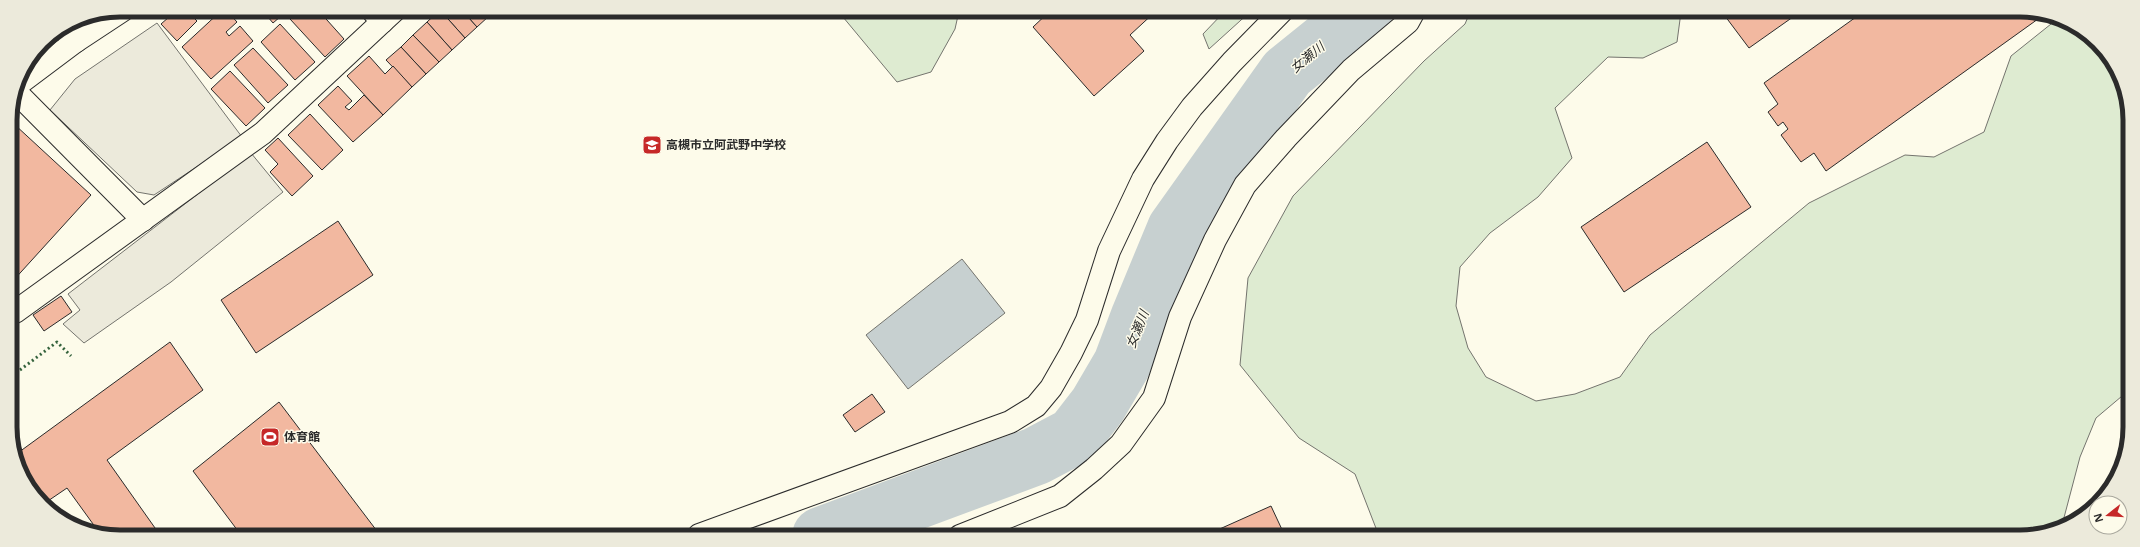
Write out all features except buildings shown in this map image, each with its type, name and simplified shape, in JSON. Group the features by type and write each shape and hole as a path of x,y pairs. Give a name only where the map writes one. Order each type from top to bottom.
{"street":[{"path":"17,311 263,133 380,17"},
{"path":"713,530 1010,422 1036,406 1051,388 1071,353 1087,320 1109,251 1143,179 1167,141 1192,107 1276,17"},
{"path":"975,530 1060,496 1094,470 1121,444 1154,398 1180,318 1215,240 1245,185 1286,138 1351,70 1408,22 1411,17"},
{"path":"27,75 70,35 106,18"},
{"path":"20,96 143,220"}],"green space":[{"path":"843,17 958,17 955,29 931,72 897,82"},
{"path":"1219,17 1244,17 1209,49 1203,34"},
{"path":"1468,17 1680,17 1677,42 1643,58 1608,57 1555,108 1572,158 1538,197 1490,233 1460,267 1456,306 1468,348 1486,377 1536,401 1575,394 1620,377 1650,335 1809,203 1905,155 1934,157 1984,132 2011,56 2053,22 2083,38 2093,47 2106,63 2118,87 2122,106 2123,395 2096,418 2080,457 2063,520 2047,527 2027,530 1377,530 1355,474 1299,438 1240,365 1248,278 1293,196 1424,61 1465,24"}],"shaded area":[{"path":"157,23 242,137 154,195 137,192 50,110 75,79"},
{"path":"251,153 283,192 171,282 84,343 63,324 80,310 68,294"},
{"path":"962,259 1005,313 908,389 866,335"}],"waterway":[{"name":"女瀬川","path":"837,530 1036,456 1074,436 1098,405 1122,364 1176,229 1287,73 1357,17"}],"hedge":[{"path":"17,372 57,342 71,356"}],"place":[{"name":"高槻市立阿武野中学校","path":"652,145"},
{"name":"体育館","path":"270,437"}]}
